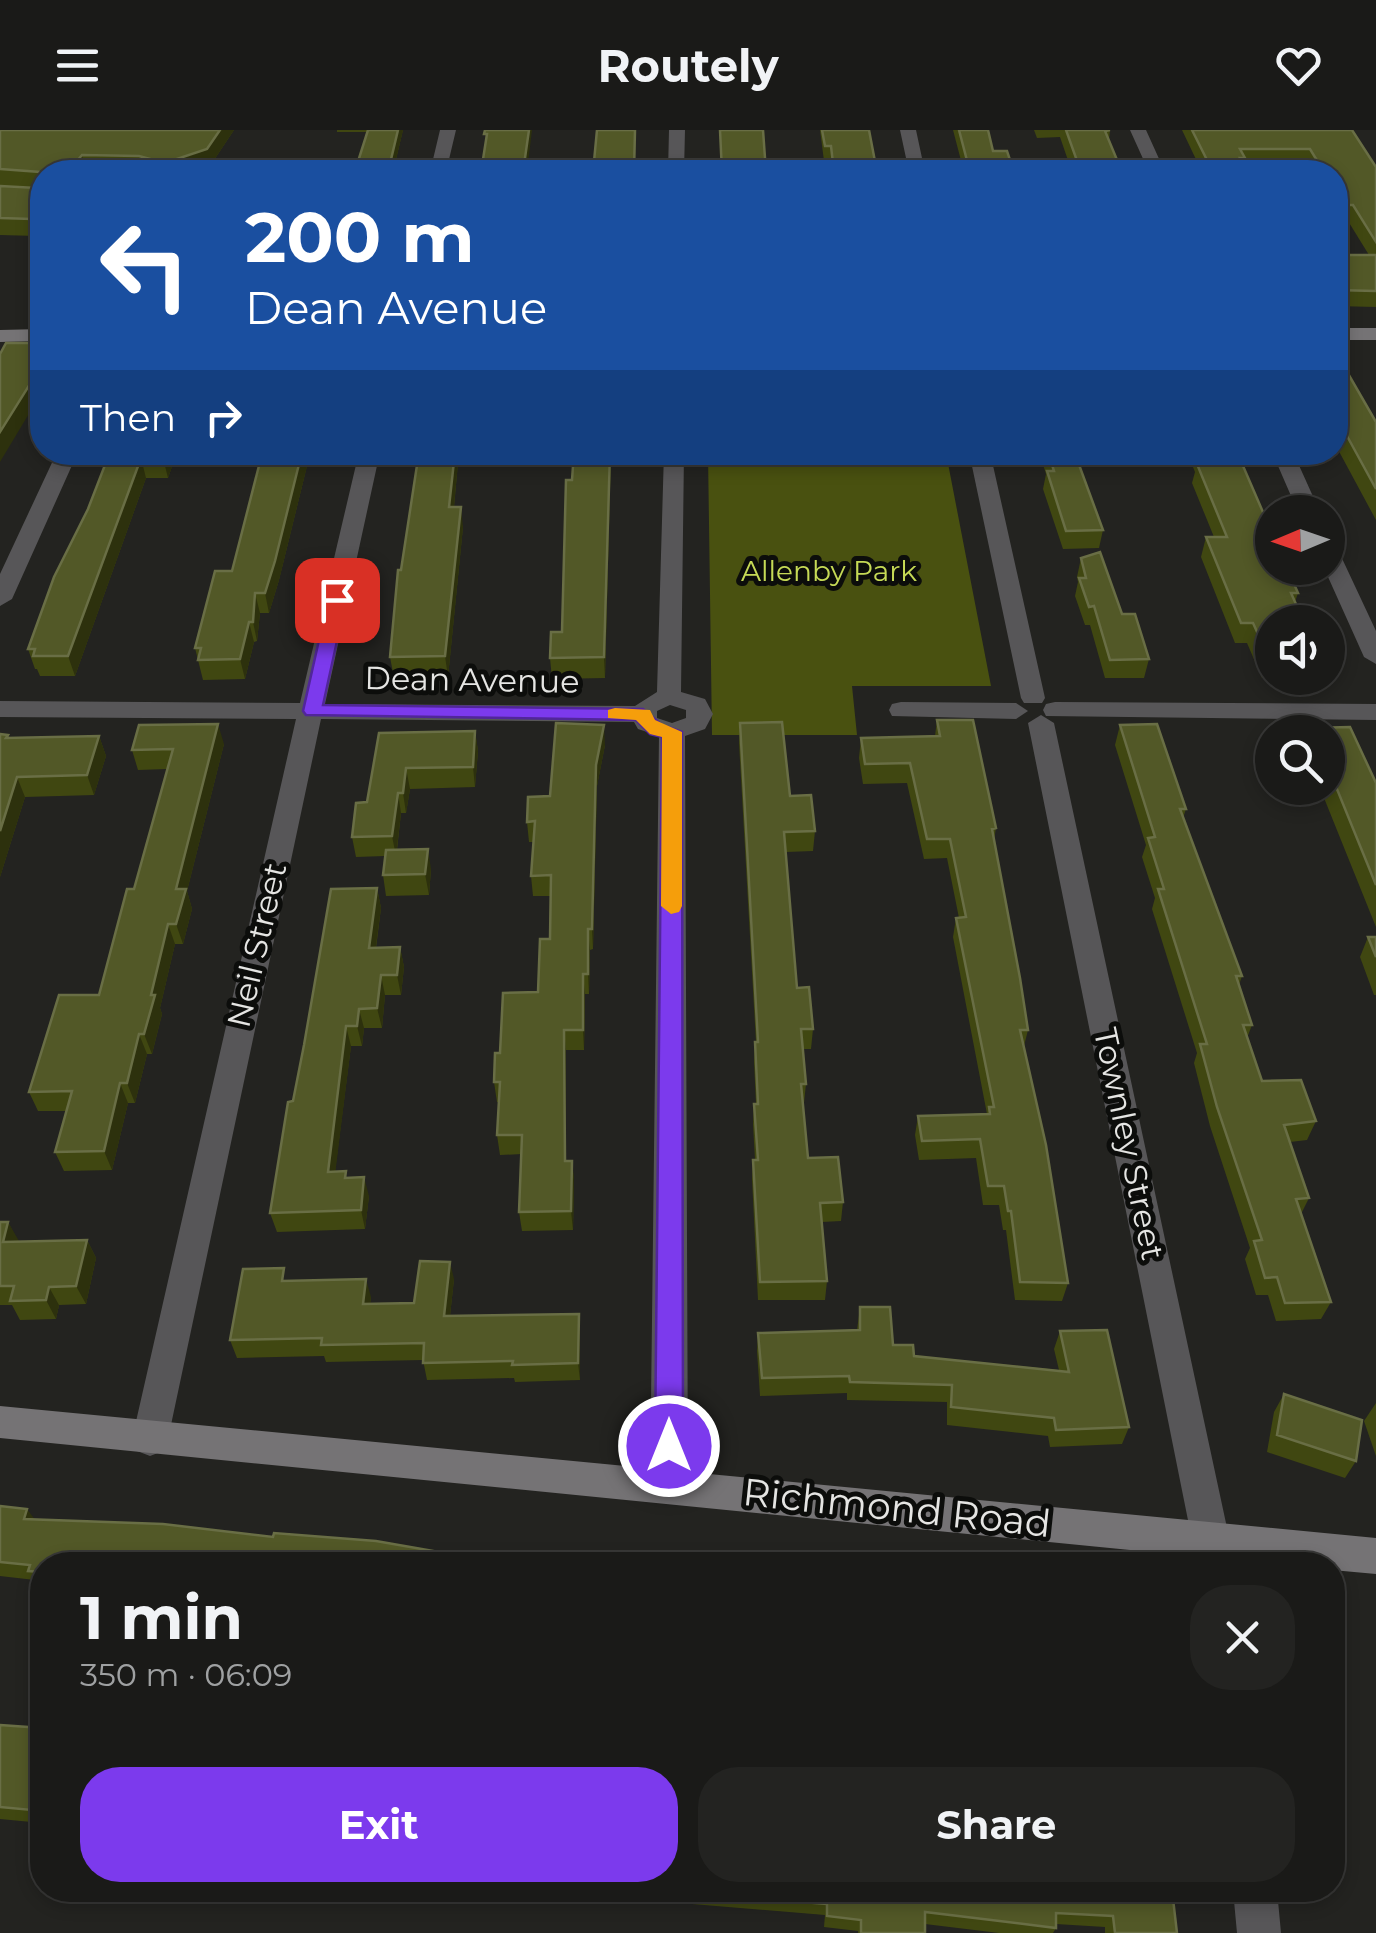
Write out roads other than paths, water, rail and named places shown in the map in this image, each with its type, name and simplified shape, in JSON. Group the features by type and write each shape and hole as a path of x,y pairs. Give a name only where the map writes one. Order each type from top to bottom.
{"main road":[{"path":"1348,334 1376,334"},
{"path":"0,336 30,336"},
{"name":"Richmond Road","path":"0,1422 150,1440 669,1486 1214,1552"},
{"name":"Richmond Road","path":"1345,1555 1376,1556"}],"street":[{"path":"441,160 448,130"},
{"path":"676,160 677,130"},
{"path":"908,130 914,160"},
{"path":"1138,130 1152,160"},
{"path":"0,599 62,465"},
{"name":"Neil Street","path":"150,1440 240,1017 367,465"},
{"path":"670,696 674,465"},
{"name":"Townley Street","path":"982,465 1214,1552"},
{"path":"1288,465 1302,495"},
{"path":"1343,585 1376,657"},
{"path":"670,696 696,705 700,714 696,723 672,732 647,724 643,714 646,706 670,696"},
{"name":"Dean Avenue","path":"0,709 643,714"},
{"path":"901,710 1376,712"},
{"path":"669,1486 672,732"},
{"path":"1255,1902 1259,1933"}],"park label":[{"name":"Allenby Park","path":"829,571"}]}
